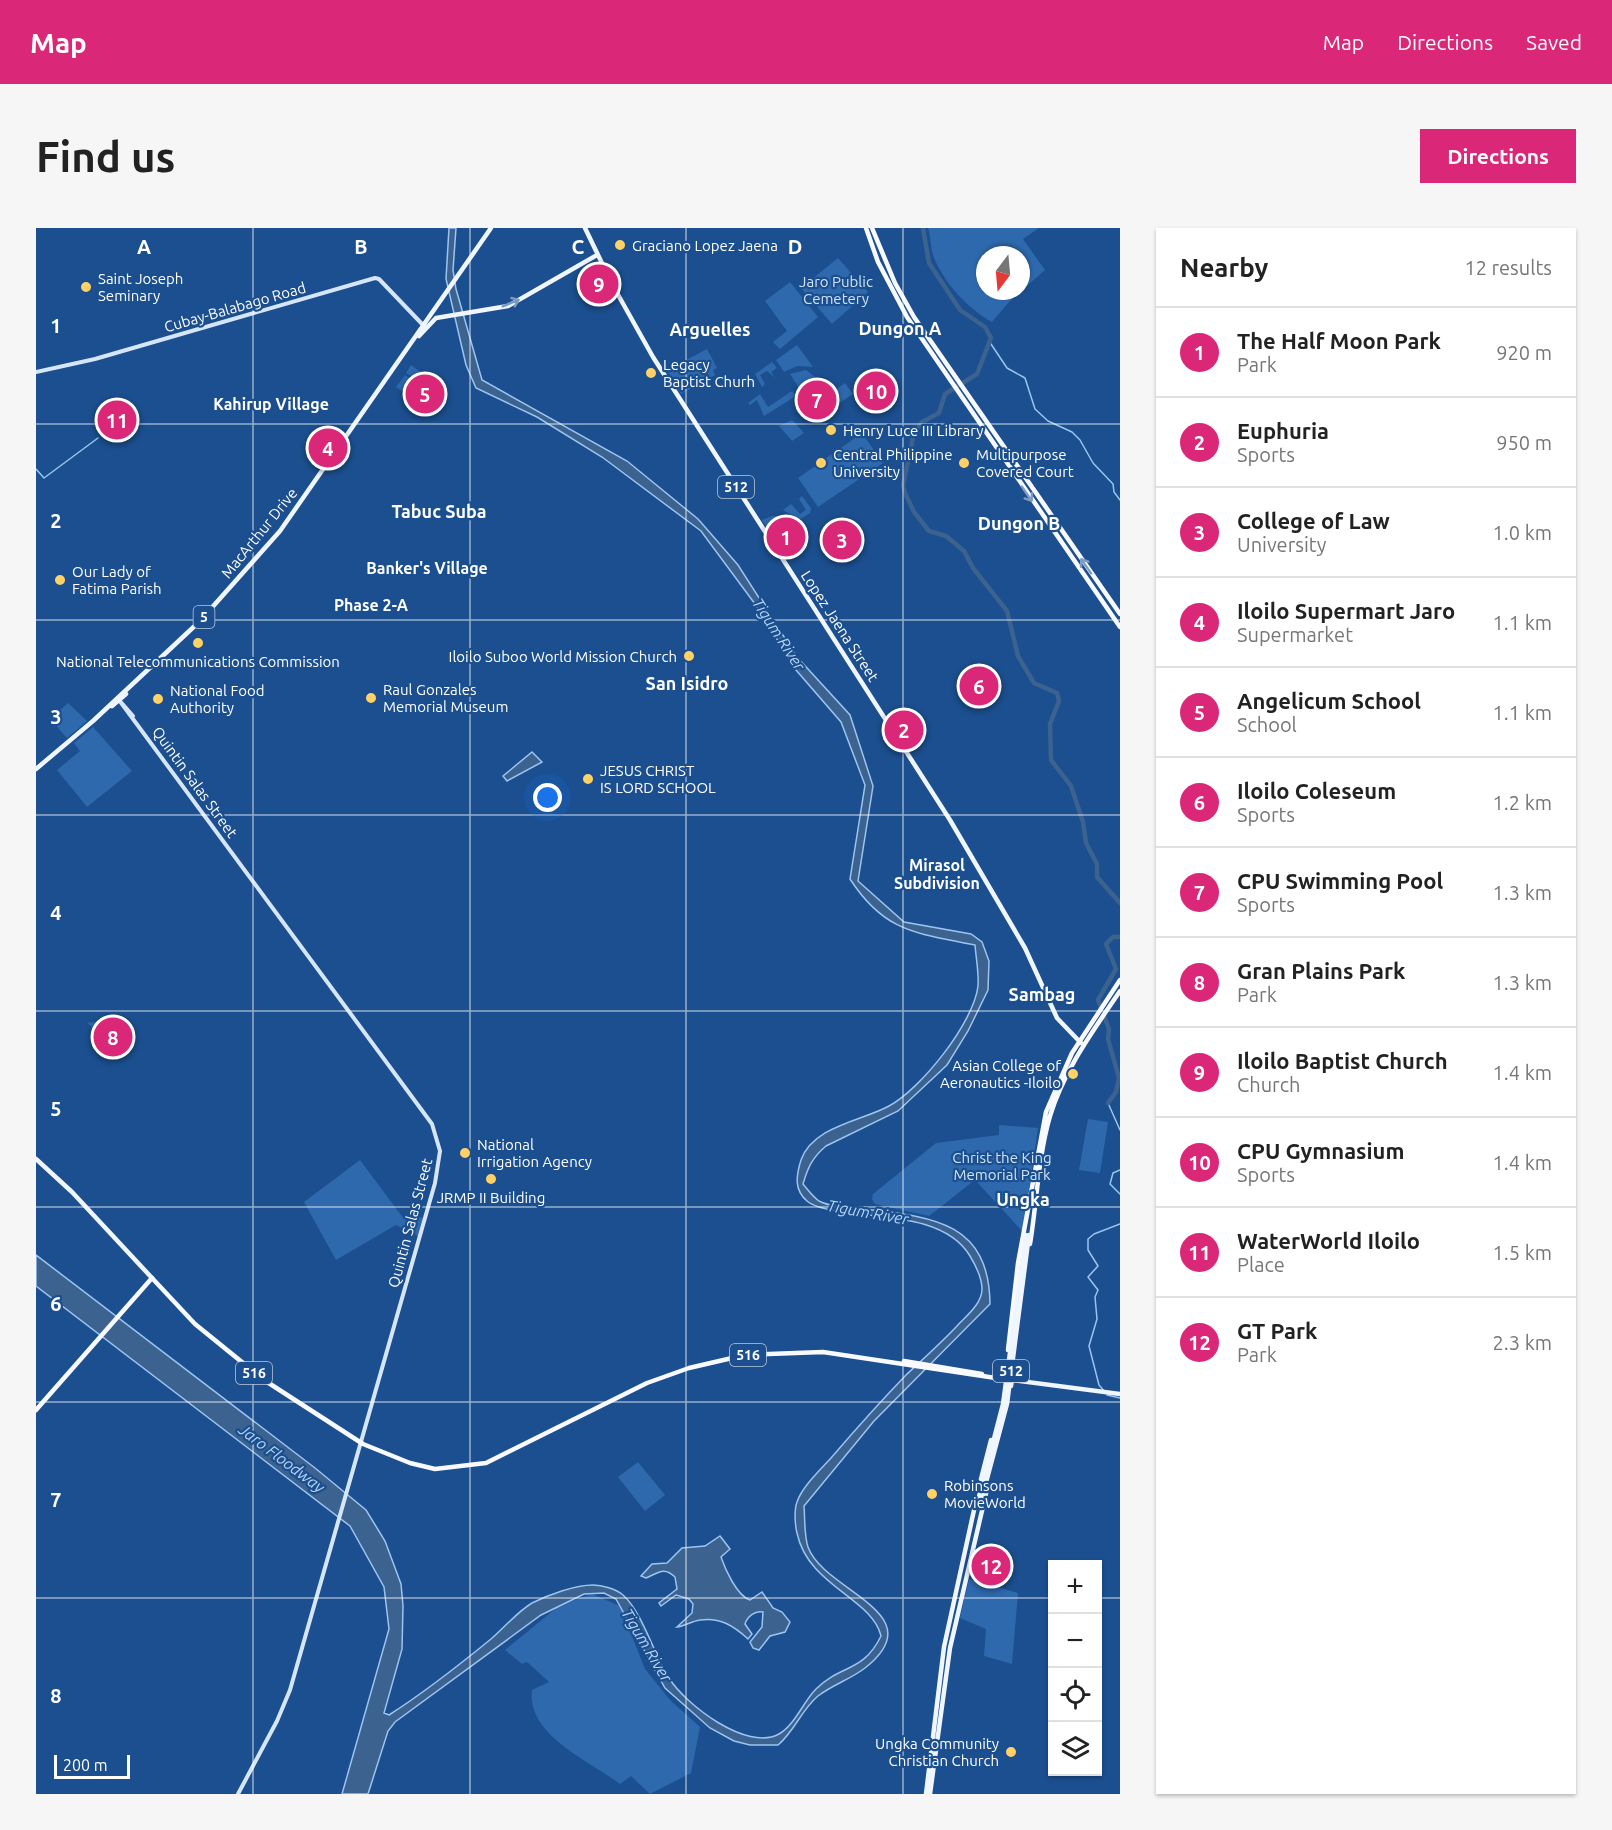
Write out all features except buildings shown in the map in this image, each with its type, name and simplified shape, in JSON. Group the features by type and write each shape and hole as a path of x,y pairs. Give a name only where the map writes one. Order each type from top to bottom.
{"highway":[{"path":"872,228 912,319 956,378 1120,614"},
{"path":"861,235 867,230 885,277 979,430 1010,469 1120,627"},
{"path":"1010,469 1016,466"},
{"path":"1061,543 1067,539"},
{"path":"1067,565 1073,560"},
{"path":"1104,619 1111,614"},
{"path":"1078,1038 1120,980"},
{"path":"1080,1051 1120,991"},
{"name":"512","path":"1009,1379 1016,1344 1028,1232 1049,1113 1078,1038"},
{"name":"512","path":"1049,1113 1080,1051"},
{"name":"512","path":"1009,1379 1008,1353 1018,1263 1028,1232"},
{"path":"36,1410 152,1278"},
{"name":"516","path":"152,1278 195,1324 234,1357 361,1443 425,1468 472,1466 500,1458 647,1383 689,1368 748,1355 804,1351 848,1355 1009,1379"},
{"path":"1009,1342 1016,1344"},
{"path":"1008,1406 1009,1379"}],"main road":[{"path":"363,413 490,228"},
{"name":"Lopez Jaena Street","path":"585,228 637,329 700,433 842,647 950,820 1025,948 1053,1011 1063,1026 1078,1038"},
{"path":"424,326 442,315 508,306 597,255"},
{"name":"Cubay-Balabago Road","path":"36,372 95,359 375,278 379,279 424,326"},
{"path":"435,306 442,315"},
{"name":"MacArthur Drive","path":"36,770 145,675 211,610 278,535 424,326"},
{"name":"Quintin Salas Street","path":"118,699 432,1124 437,1136 440,1159 348,1491 287,1700 238,1794"},
{"path":"1078,1038 1080,1051"},
{"name":"516","path":"36,1160 72,1192 152,1278"},
{"name":"512","path":"978,1507 1004,1404 1028,1232"},
{"name":"512","path":"926,1794 941,1687 993,1436 1009,1379"},
{"name":"516","path":"1009,1379 1120,1393"},
{"name":"512","path":"978,1507 1008,1406"},
{"path":"993,1436 1000,1438"},
{"name":"512","path":"930,1794 941,1687"}],"green space":[{"path":"928,228 1039,228 1023,239 1028,246 976,246 976,300 1011,300 992,322 974,310 949,284 937,265 931,248"},
{"path":"1030,249 1045,270 1030,283"},
{"name":"Jaro Public Cemetery","path":"838,258 868,292 832,324 801,288"},
{"path":"790,282 818,317 780,349 773,342 787,331 765,301"},
{"path":"797,345 813,367 797,366 784,372 776,360"},
{"path":"707,349 717,368 713,370 715,375 681,394 667,370"},
{"path":"772,362 777,368 771,372 775,378 767,371 760,375 765,384 762,387 755,374"},
{"path":"411,365 438,384 434,390 406,373"},
{"path":"806,370 819,380 801,391 790,374"},
{"path":"405,375 422,387 413,399 396,387"},
{"path":"845,383 853,394 838,404 831,393"},
{"path":"792,391 796,396 764,416 757,400 750,405 748,403 760,394 768,407"},
{"path":"792,420 804,433 792,441 779,426"},
{"path":"862,433 883,463 818,507 798,478"},
{"path":"802,496 811,508 810,513 799,520 783,510 791,504 800,514 806,510 799,499"},
{"path":"772,516 787,520 797,529 799,542 794,556 785,557 762,520"},
{"path":"68,703 87,721 67,738 50,719"},
{"path":"93,727 132,771 87,807 57,770 80,751 74,743"},
{"path":"121,1018 132,1031 112,1043 87,1023"},
{"path":"1088,1119 1108,1122 1100,1173 1079,1170"},
{"name":"Christ the King Memorial Park","path":"999,1125 1038,1128 1023,1232 975,1180 929,1216 875,1204 872,1199 873,1194 936,1143 999,1135"},
{"path":"360,1160 404,1219 413,1215 423,1218 418,1236 396,1225 336,1260 304,1202"},
{"path":"638,1462 665,1495 645,1511 618,1477"},
{"path":"983,1553 1004,1558 999,1578 977,1573"},
{"path":"969,1579 1018,1593 1012,1664 984,1656 986,1629 960,1618"},
{"path":"592,1594 620,1606 645,1669 670,1700 700,1727 691,1773 650,1794 631,1776 620,1784 563,1746 550,1734 539,1721 533,1706 532,1690 549,1682 527,1662 522,1664 505,1650 560,1605"}],"water":[{"path":"449,228 456,228 453,270 456,289 482,380 627,461 698,519 738,565 797,657 850,715 873,786 858,881 904,922 971,934 982,942 989,961 988,990 968,1031 947,1065 898,1111 826,1146 811,1163 803,1184 819,1201 824,1203 913,1216 953,1229 968,1240 980,1256 987,1277 990,1304 874,1421 804,1506 808,1547 818,1563 869,1604 882,1617 888,1632 883,1649 865,1668 818,1696 778,1745 750,1745 734,1741 710,1728 665,1688 616,1599 604,1593 584,1594 541,1615 395,1722 388,1731 368,1794 342,1794 389,1629 384,1587 350,1526 36,1286 36,1255 315,1468 366,1510 385,1541 401,1584 403,1606 402,1649 384,1713 389,1715 454,1669 532,1603 570,1589 597,1585 617,1591 630,1603 637,1612 669,1678 688,1700 702,1712 734,1731 766,1738 785,1730 816,1689 834,1675 867,1656 881,1636 866,1611 826,1579 803,1551 795,1522 799,1496 887,1395 973,1309 982,1289 978,1272 970,1256 946,1233 912,1221 819,1207 803,1197 797,1182 801,1160 816,1139 839,1126 889,1106 916,1085 944,1053 967,1018 974,1001 978,986 975,945 904,928 876,910 850,879 865,785 841,722 796,670 755,604 701,531 602,457 537,417 476,388 466,365 446,279"},
{"path":"816,390 826,406 818,411 808,395"},
{"path":"532,752 542,762 507,781 503,776"},
{"path":"720,1536 730,1549 721,1557 736,1588 750,1600 762,1592 773,1608 782,1612 790,1622 785,1632 770,1636 759,1650 753,1648 750,1642 762,1627 763,1612 754,1613 746,1621 745,1624 752,1634 748,1639 732,1626 720,1621 707,1619 677,1627 692,1613 693,1604 689,1599 676,1595 661,1606 659,1603 677,1589 675,1577 664,1571 646,1578 641,1576 652,1564 667,1563 682,1548 705,1546"}],"waterway":[{"path":"923,228 929,263 960,310 985,327 991,338 977,374 945,394 939,413 922,422 914,433 903,485 905,493 914,512 929,531 946,536 964,551 973,568 1007,611 1018,656 1034,683 1057,693 1059,701 1050,724 1051,760 1071,786 1083,822 1086,843 1097,864 1097,877 1120,903"},
{"path":"991,344 1007,368 1025,378 1035,409 1048,421 1072,432 1080,440 1093,463 1113,484 1114,492 1120,500"},
{"path":"36,469 44,478 98,438"},
{"path":"1108,1103 1116,1092 1119,1078 1108,1039 1109,1029 1098,1000 1116,969 1106,944 1113,937 1120,937"},
{"path":"1108,1103 1120,1130"},
{"path":"1120,1170 1113,1173 1110,1184 1120,1194"},
{"path":"1104,1391 1099,1385 1089,1346 1097,1319 1095,1297 1098,1290 1088,1277 1098,1266 1088,1250 1088,1239 1094,1234 1120,1224"},
{"path":"1107,1395 1120,1398"}],"place":[{"name":"Graciano Lopez Jaena","path":"620,245"},
{"name":"Iloilo Baptist Church","path":"599,284"},
{"name":"Saint Joseph Seminary","path":"86,287"},
{"name":"Legacy Baptist Churh","path":"651,373"},
{"name":"CPU Gymnasium","path":"876,391"},
{"name":"Angelicum School","path":"425,394"},
{"name":"CPU Swimming Pool","path":"817,400"},
{"name":"WaterWorld Iloilo","path":"117,420"},
{"name":"Henry Luce III Library","path":"831,430"},
{"name":"Iloilo Supermart Jaro","path":"328,448"},
{"name":"Central Philippine University","path":"821,463"},
{"name":"Multipurpose Covered Court","path":"964,463"},
{"name":"The Half Moon Park","path":"786,537"},
{"name":"College of Law","path":"842,540"},
{"name":"Our Lady of Fatima Parish","path":"60,580"},
{"name":"National Telecommunications Commission","path":"198,643"},
{"name":"Iloilo Suboo World Mission Church","path":"689,656"},
{"name":"Iloilo Coleseum","path":"979,686"},
{"name":"Raul Gonzales Memorial Museum","path":"371,698"},
{"name":"National Food Authority","path":"158,699"},
{"name":"Euphuria","path":"904,730"},
{"name":"JESUS CHRIST IS LORD SCHOOL","path":"588,779"},
{"name":"Gran Plains Park","path":"113,1037"},
{"name":"Asian College of Aeronautics -Iloilo","path":"1073,1074"},
{"name":"National Irrigation Agency","path":"465,1153"},
{"name":"JRMP II Building","path":"491,1179"},
{"name":"Robinsons MovieWorld","path":"932,1494"},
{"name":"GT Park","path":"991,1566"},
{"name":"Ungka Community Christian Church","path":"1011,1752"}],"district":[{"name":"Dungon A","path":"900,328"},
{"name":"Arguelles","path":"710,329"},
{"name":"Kahirup Village","path":"271,404"},
{"name":"Tabuc Suba","path":"439,511"},
{"name":"Dungon B","path":"1019,523"},
{"name":"Banker's Village","path":"427,568"},
{"name":"Phase 2-A","path":"371,605"},
{"name":"San Isidro","path":"687,683"},
{"name":"Mirasol Subdivision","path":"937,874"},
{"name":"Sambag","path":"1042,994"},
{"name":"Ungka","path":"1023,1199"}],"water label":[{"name":"Tigum River","path":"779,634"},
{"name":"Tigum River","path":"868,1212"},
{"name":"Jaro Floodway","path":"282,1458"},
{"name":"Tigum River","path":"647,1645"}]}
